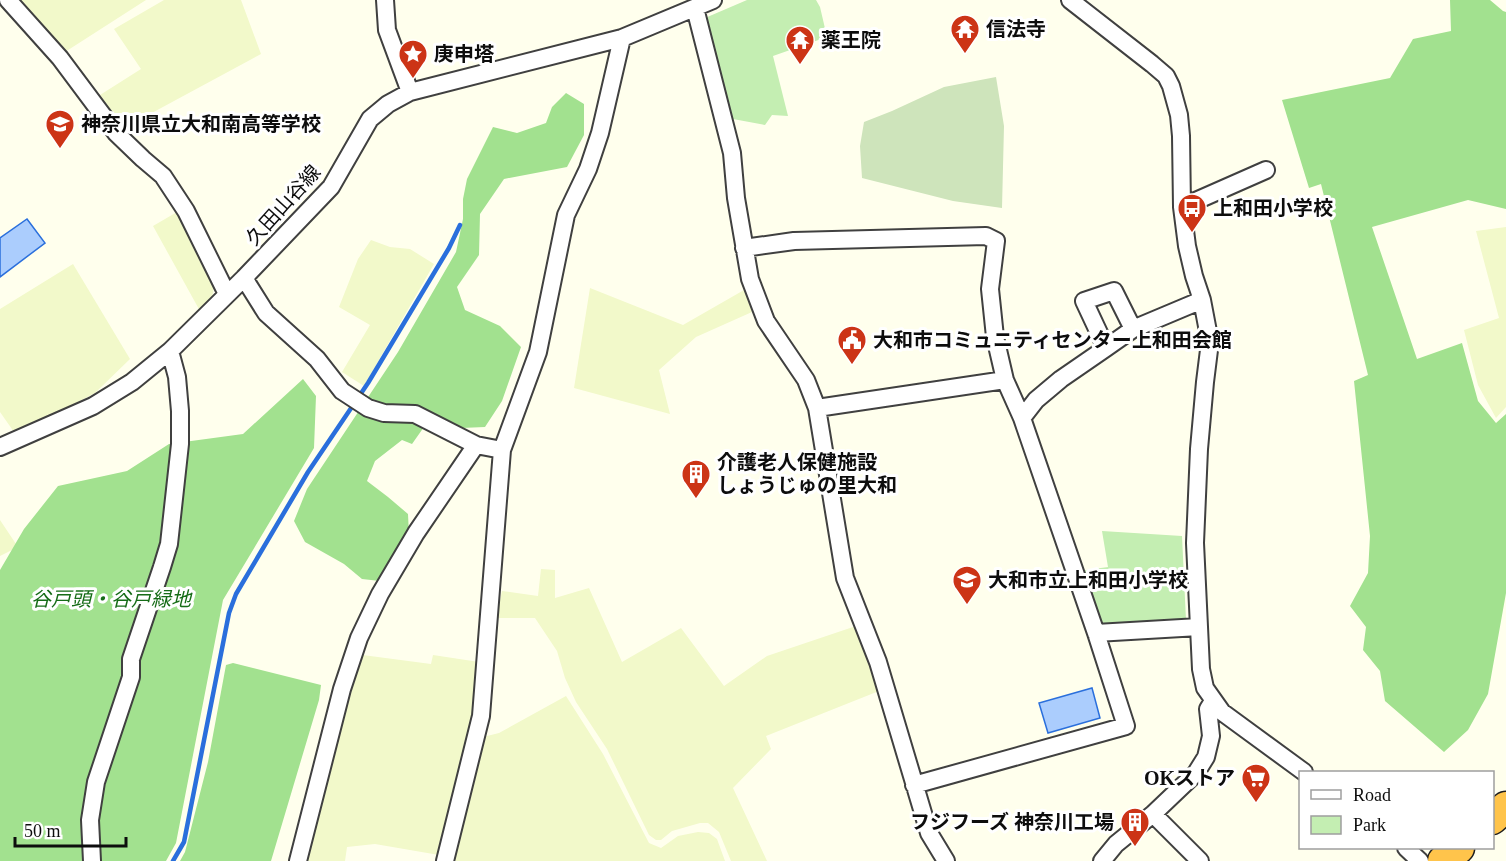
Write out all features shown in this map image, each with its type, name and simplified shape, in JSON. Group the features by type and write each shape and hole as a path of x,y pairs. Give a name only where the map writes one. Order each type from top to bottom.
{"highway":[{"path":"1494,817 1506,807"},
{"path":"1443,861 1458,849"}],"street":[{"path":"8,0 60,58 116,133 163,176 186,211 227,294"},
{"path":"385,0 387,30 410,92"},
{"name":"久田山谷線","path":"0,447 93,406 132,382 170,351 331,187 370,119 388,104 410,92 621,38 712,0"},
{"path":"1074,1 1166,76 1179,115 1182,207 1187,246 1202,300 1210,342 1204,382 1195,543 1201,669 1206,688 1222,712 1303,771"},
{"path":"695,8 732,153 736,198 750,279 766,321 806,380 817,408 844,578 878,662 929,833 946,861"},
{"path":"445,861 481,716 502,450 538,352 566,215 588,169 600,133 621,38"},
{"path":"1182,207 1266,170"},
{"path":"744,248 794,241 986,236 996,241 990,289 995,337 1005,380 1022,418 1126,726 914,785"},
{"path":"244,278 266,314 316,359 342,391 368,408 384,413 415,414 476,445 502,450"},
{"path":"1106,348 1084,301 1114,291 1132,328"},
{"path":"1022,418 1036,400 1061,379 1132,328 1202,300"},
{"path":"92,861 90,820 96,782 131,677 131,659 169,544 180,444 177,377 170,351"},
{"path":"817,408 1005,380"},
{"path":"298,861 342,689 358,638 380,594 416,533 476,445"},
{"path":"1096,633 1199,627"},
{"path":"1102,861 1116,844 1153,814 1196,773 1206,757 1211,736 1208,709 1213,701"},
{"path":"1153,814 1200,861"},
{"path":"1407,849 1420,861"}],"green space":[{"path":"15,0 146,0 65,52"},
{"path":"164,0 241,0 261,54 124,128 100,95 141,69 114,29"},
{"path":"747,0 816,0 820,7 827,37 773,56 788,116 772,115 765,125 733,119 705,18"},
{"path":"1450,0 1490,0 1506,12 1506,209 1468,200 1372,227 1417,359 1462,343 1478,401 1496,423 1506,414 1506,593 1488,694 1468,730 1444,752 1385,701 1380,671 1363,650 1366,627 1350,606 1368,573 1370,536 1354,381 1368,375 1321,184 1309,188 1282,100 1390,78 1413,39 1451,31"},
{"path":"996,77 1004,126 1002,208 953,201 862,178 860,146 864,122 944,87"},
{"path":"566,93 584,104 584,135 567,167 504,179 480,214 479,255 457,287 465,310 500,326 521,347 502,401 485,427 461,428 431,417 412,444 402,440 375,461 367,481 408,514 409,535 380,581 362,579 344,564 305,542 294,521 307,489 398,352 456,252 463,219 463,199 467,179 493,127 517,133 546,123 552,107"},
{"path":"177,212 214,287 212,297 200,311 153,226"},
{"path":"1506,227 1506,407 1496,418 1478,385 1464,330 1499,318 1476,231"},
{"path":"371,240 390,247 410,249 434,264 364,386 342,372 370,325 339,307 358,259"},
{"path":"73,264 130,359 95,393 14,432 0,412 0,309"},
{"path":"590,288 683,325 744,290 752,312 696,337 659,370 670,414 574,388"},
{"name":"谷戸頭・谷戸緑地","path":"303,379 316,396 314,448 223,600 176,843 166,861 0,861 0,570 24,529 58,486 127,471 169,444 243,434"},
{"path":"0,520 18,547 0,556"},
{"path":"1102,531 1182,536 1186,620 1095,625 1079,571 1108,567"},
{"path":"541,569 555,570 555,598 589,588 622,662 681,628 724,686 767,656 856,626 879,691 766,736 771,749 733,788 767,861 731,861 719,832 708,823 672,831 661,840 656,840 649,835 607,749 576,702 565,678 557,651 535,618 496,618 502,591 538,596"},
{"path":"355,654 431,664 433,655 479,662 472,724 439,855 375,844 347,847 345,861 302,861"},
{"path":"233,663 321,685 319,700 271,861 180,861 185,852 208,762 226,665"},
{"path":"566,696 603,754 649,843 661,848 678,836 698,832 709,833 717,839 725,861 456,861 452,858 483,737 499,733"}],"water":[{"path":"27,219 45,243 0,277 0,238"},
{"path":"1092,688 1100,718 1048,733 1039,703"}],"waterway":[{"path":"173,861 184,842 229,613 236,594 308,472 368,383 449,248 460,225"}],"place":[{"name":"信法寺","path":"965,54"},
{"name":"薬王院","path":"800,66"},
{"name":"庚申塔","path":"413,80"},
{"name":"神奈川県立大和南高等学校","path":"60,150"},
{"name":"上和田小学校","path":"1192,234"},
{"name":"大和市コミュニティセンター上和田会館","path":"852,366"},
{"name":"介護老人保健施設 しょうじゅの里大和","path":"696,500"},
{"name":"大和市立上和田小学校","path":"967,606"},
{"name":"OKストア","path":"1256,804"},
{"name":"フジフーズ 神奈川工場","path":"1135,848"}]}
